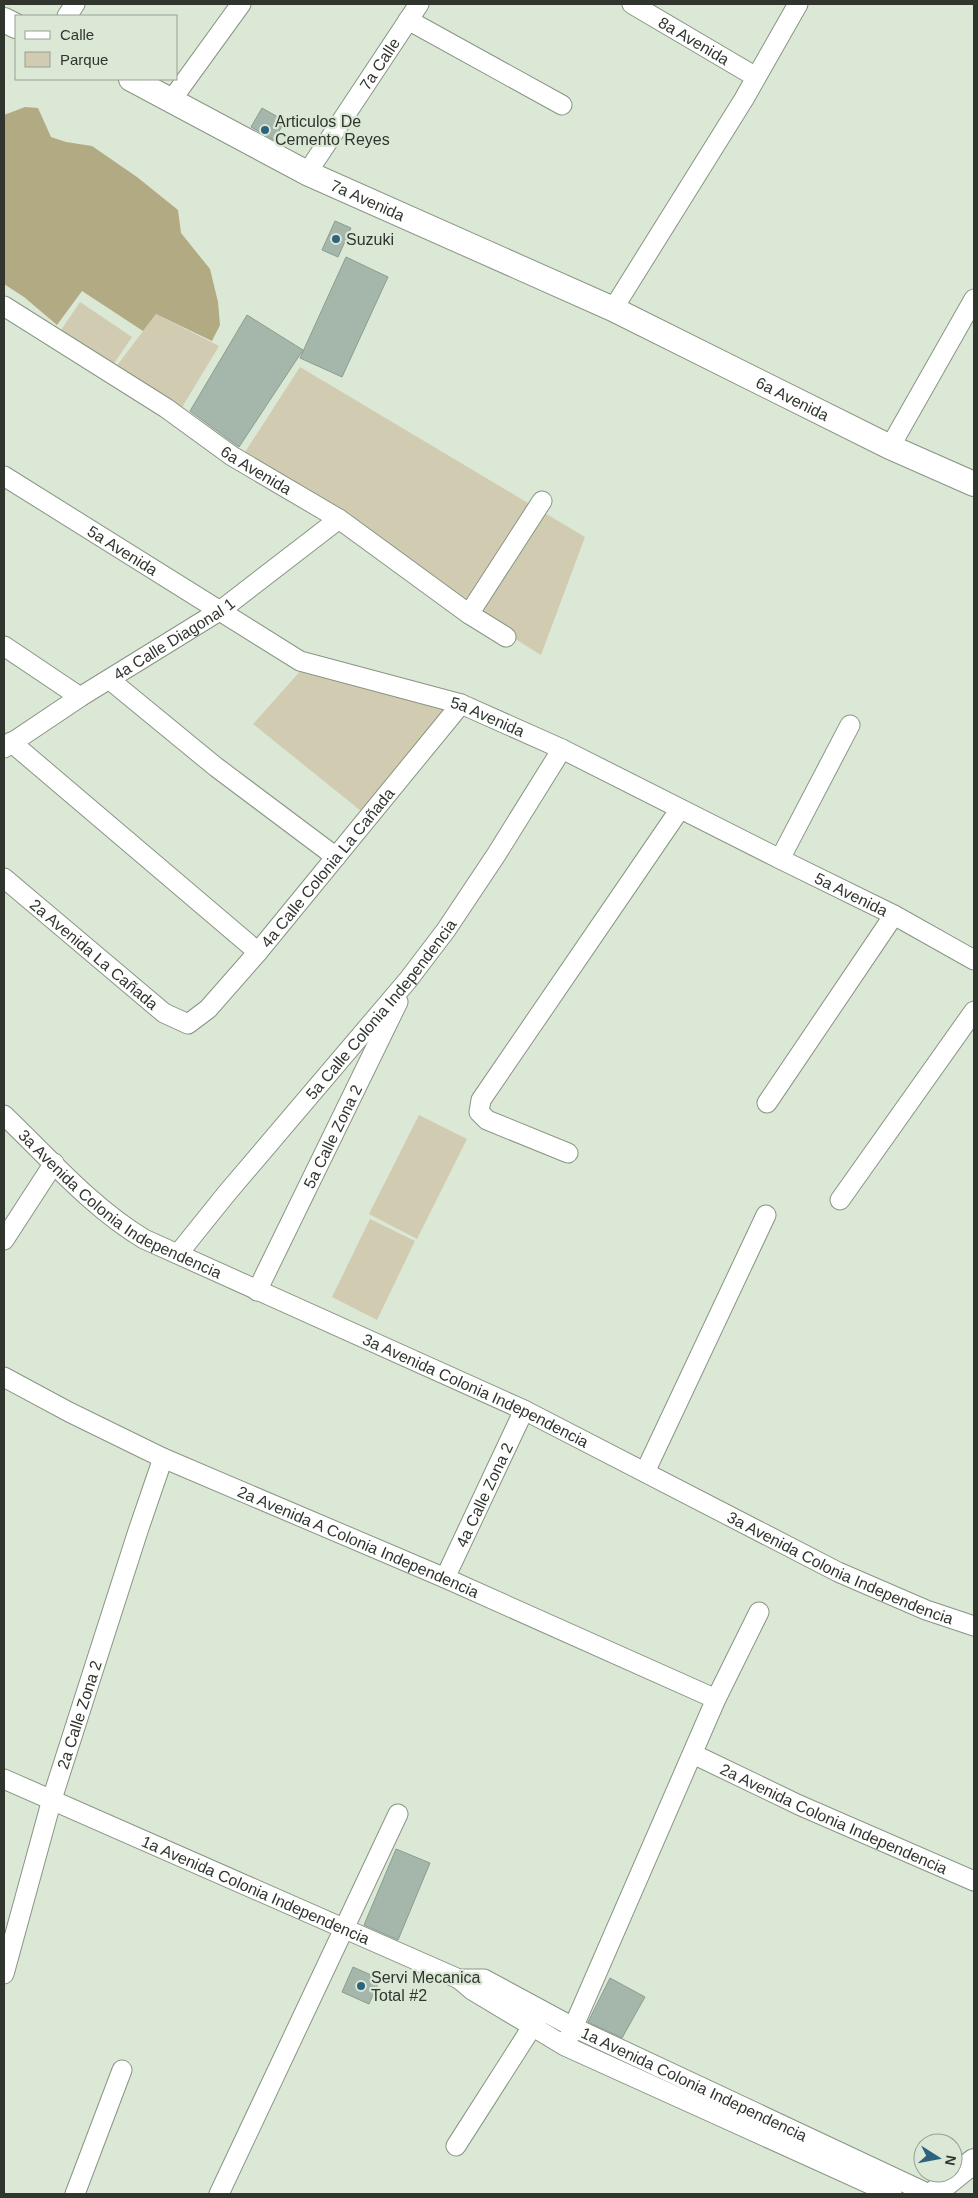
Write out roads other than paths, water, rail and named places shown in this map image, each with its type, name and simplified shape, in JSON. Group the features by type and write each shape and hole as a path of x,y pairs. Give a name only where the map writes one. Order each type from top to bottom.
{"street":[{"path":"68,15 75,4"},
{"path":"170,102 242,4"},
{"name":"7a Calle","path":"307,174 419,4"},
{"name":"8a Avenida","path":"632,4 756,77"},
{"path":"613,309 756,77 798,4"},
{"path":"408,20 562,105"},
{"name":"7a Avenida","path":"132,80 307,174 613,309"},
{"path":"890,447 974,299"},
{"name":"6a Avenida","path":"4,306 166,408 232,456 339,519 469,614 506,637"},
{"name":"6a Avenida","path":"613,309 890,447 974,484"},
{"name":"5a Avenida","path":"4,476 300,661 461,704 562,748 780,860 894,915 974,960"},
{"path":"469,614 542,501"},
{"name":"4a Calle Diagonal 1","path":"7,745 80,697 221,610 339,519"},
{"path":"4,646 80,697"},
{"path":"110,680 216,767 336,857"},
{"name":"4a Calle Colonia La Cañada","path":"188,1024 208,1008 258,952 461,704"},
{"path":"780,860 850,725"},
{"path":"7,745 258,952"},
{"name":"5a Calle Colonia Independencia","path":"178,1254 226,1193 408,980 446,930 562,748"},
{"path":"568,1153 487,1120 479,1112 481,1100 680,808"},
{"name":"2a Avenida La Cañada","path":"4,878 164,1013 188,1024"},
{"path":"767,1103 894,915"},
{"name":"5a Calle Zona 2","path":"257,1291 408,980"},
{"path":"840,1200 974,1011"},
{"name":"3a Avenida Colonia Independencia","path":"4,1115 91,1200 121,1225 144,1239 524,1410 838,1572 926,1610 974,1626"},
{"path":"4,1240 54,1162"},
{"path":"645,1472 766,1216"},
{"name":"2a Avenida A Colonia Independencia","path":"4,1377 69,1412 163,1458 445,1578 716,1699"},
{"name":"4a Calle Zona 2","path":"445,1578 524,1410"},
{"name":"2a Calle Zona 2","path":"4,1974 52,1799 163,1458"},
{"path":"565,2046 694,1754 716,1699 759,1612"},
{"name":"2a Avenida Colonia Independencia","path":"694,1754 799,1805 974,1881"},
{"name":"1a Avenida Colonia Independencia","path":"4,1779 459,1979 472,1990 537,2019 573,2027 931,2194"},
{"path":"218,2194 346,1929 398,1814"},
{"path":"456,2146 537,2019"},
{"name":"1a Avenida Colonia Independencia","path":"537,2019 565,2046 892,2194"},
{"path":"75,2194 122,2070"},
{"path":"931,2194 974,2161"}],"place":[{"name":"Articulos De Cemento Reyes","path":"265,130"},
{"name":"Suzuki","path":"336,239"},
{"name":"Servi Mecanica Total #2","path":"361,1986"}]}
